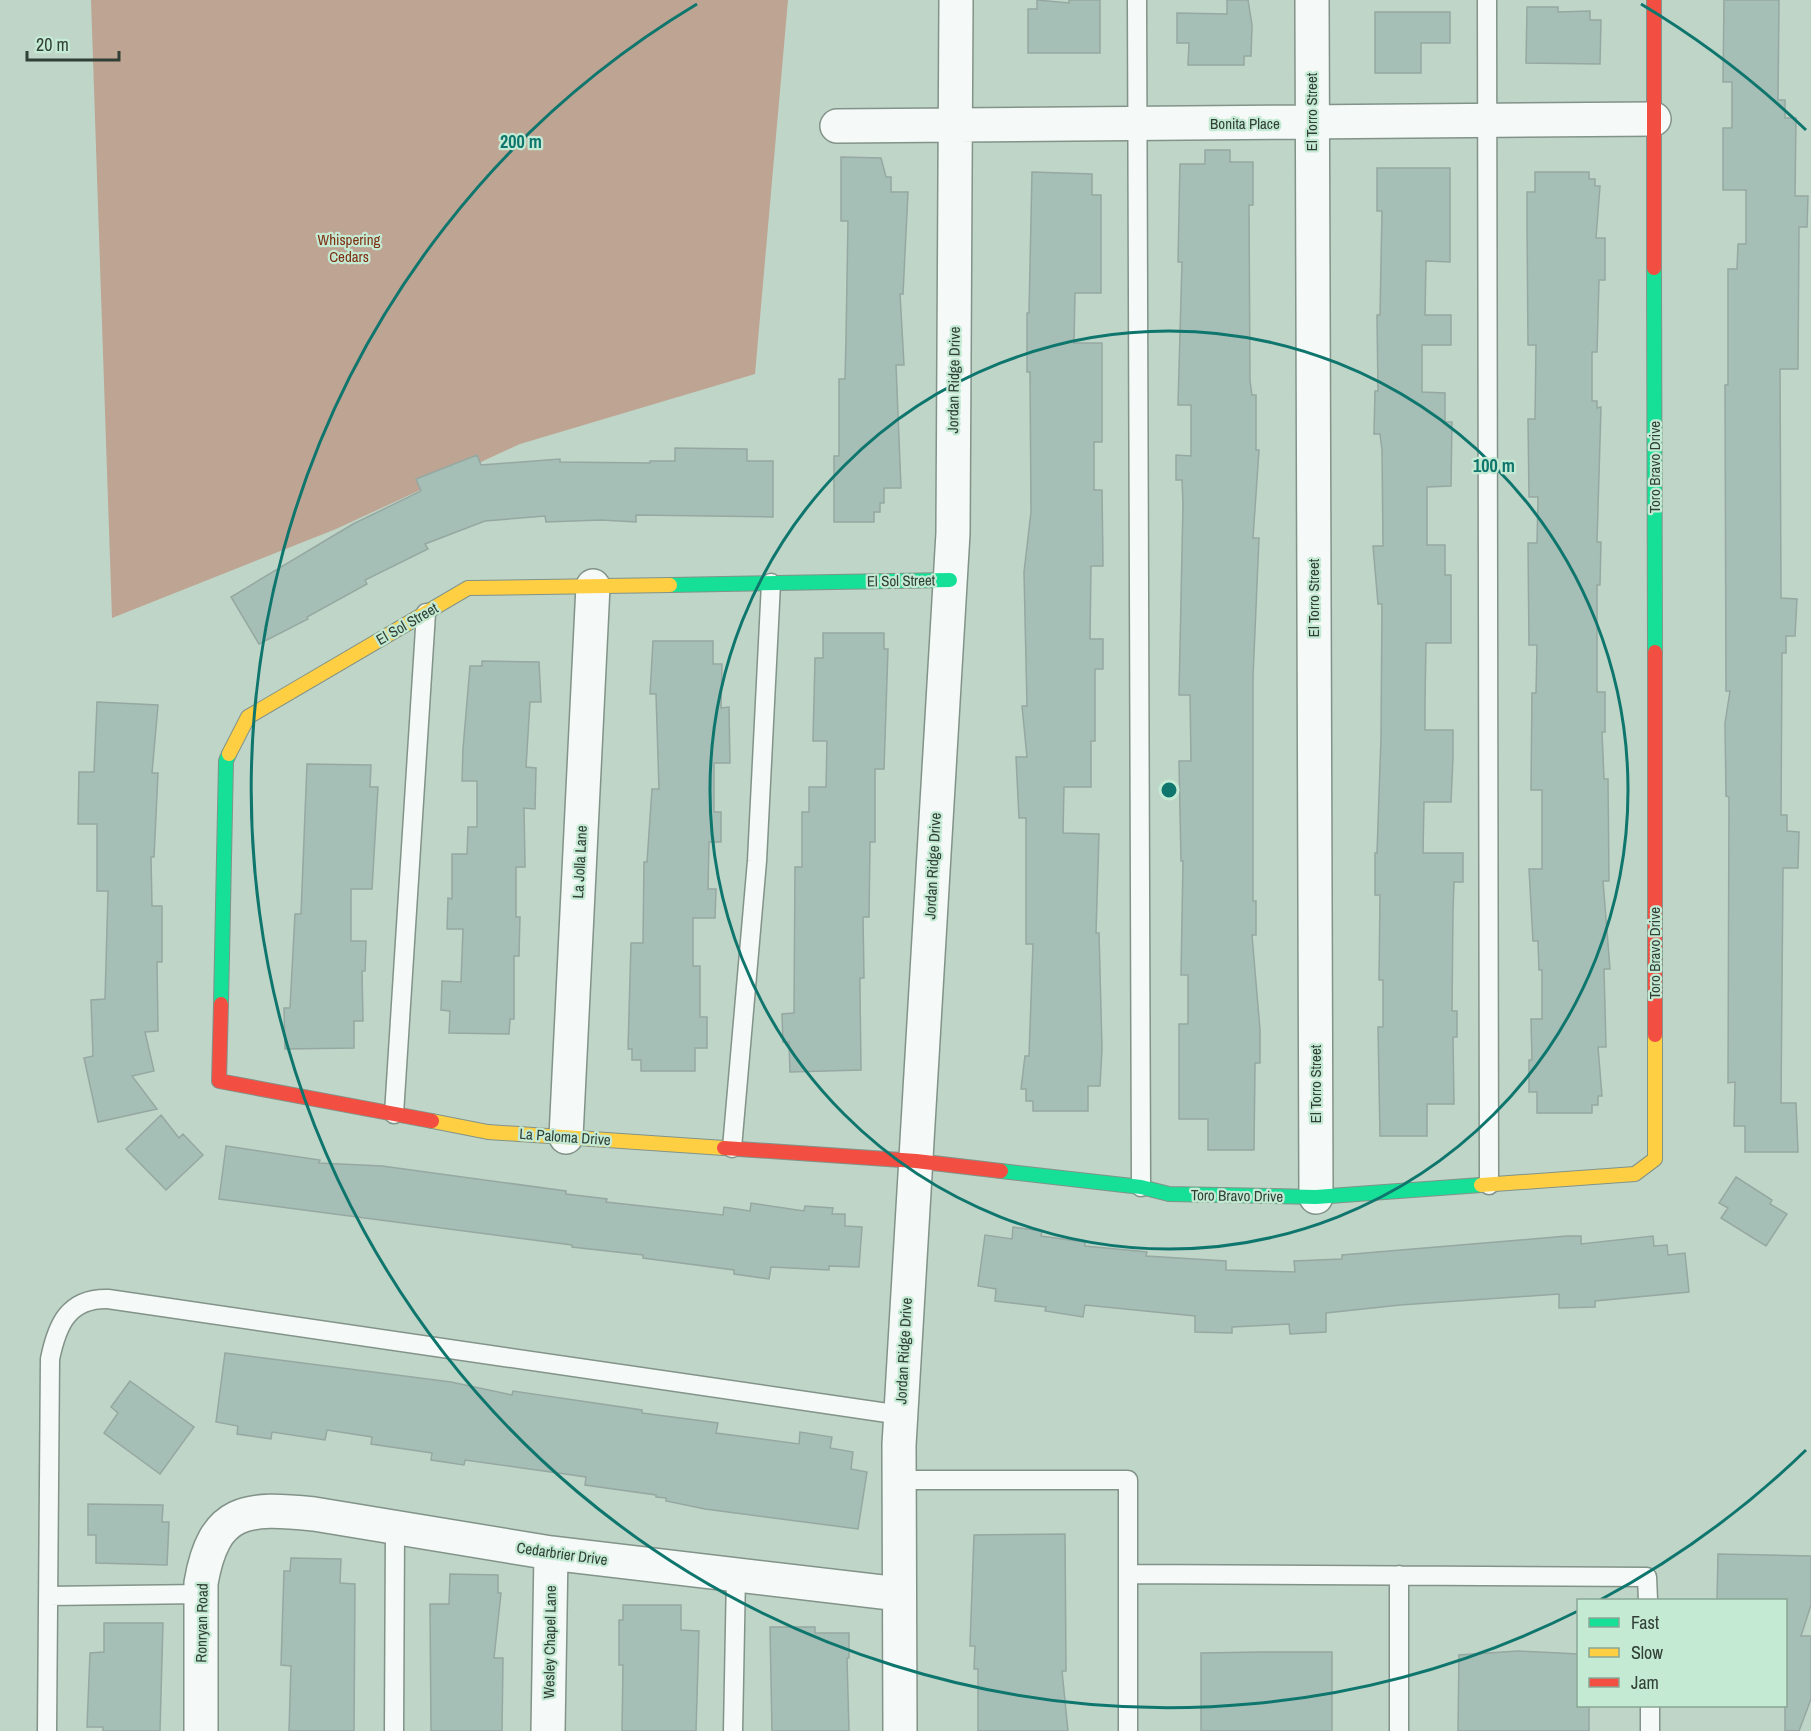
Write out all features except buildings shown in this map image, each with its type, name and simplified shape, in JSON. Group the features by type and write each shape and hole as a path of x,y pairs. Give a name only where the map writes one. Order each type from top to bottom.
{"street":[{"name":"Jordan Ridge Drive","path":"900,1731 901,1415 950,580 957,0"},
{"name":"El Torro Street","path":"1312,0 1316,1197"},
{"name":"Toro Bravo Drive","path":"916,1161 1141,1187 1169,1194 1316,1197 1635,1174 1655,1159 1654,0"},
{"name":"Bonita Place","path":"837,126 1654,119"},
{"name":"El Sol Street","path":"219,1081 226,761 248,717 468,588 950,580"},
{"name":"La Jolla Lane","path":"567,1137 593,586"},
{"name":"La Paloma Drive","path":"219,1081 488,1132 916,1161"},
{"name":"Cedarbrier Drive","path":"227,1521 240,1516 284,1511 551,1553 899,1594"},
{"name":"Ronryan Road","path":"201,1731 201,1594 205,1562 212,1543 227,1521"},
{"name":"Wesley Chapel Lane","path":"548,1731 551,1553"}],"lane":[{"path":"1137,0 1141,1187"},
{"path":"1487,0 1489,1185"},
{"path":"732,1148 757,861 771,583"},
{"path":"394,1114 426,613"},
{"path":"47,1731 50,1359 55,1336 63,1321 74,1307 87,1300 120,1301 901,1415"},
{"path":"899,1480 1128,1480 1128,1731"},
{"path":"394,1731 395,1528"},
{"path":"1128,1574 1647,1577 1648,1599"},
{"path":"733,1731 736,1575"},
{"path":"1399,1575 1399,1731"},
{"path":"48,1596 201,1594"},
{"path":"1650,1707 1650,1731"}],"green space":[{"name":"Whispering Cedars","path":"91,0 788,0 755,374 520,444 336,529 112,618"}],"traffic: fast":[{"path":"1654,268 1655,652"},
{"path":"670,585 950,580"},
{"path":"221,1004 226,761 229,754"},
{"path":"1001,1171 1141,1187 1169,1194 1316,1197 1481,1185"}],"traffic: slow":[{"path":"229,754 248,717 468,588 670,585"},
{"path":"1481,1185 1635,1174 1655,1159 1655,1035"},
{"path":"432,1121 488,1132 724,1148"}],"traffic: jam":[{"path":"1654,0 1654,268"},
{"path":"1655,652 1655,1035"},
{"path":"221,1004 219,1081 432,1121"},
{"path":"724,1148 916,1161 1001,1171"}]}
